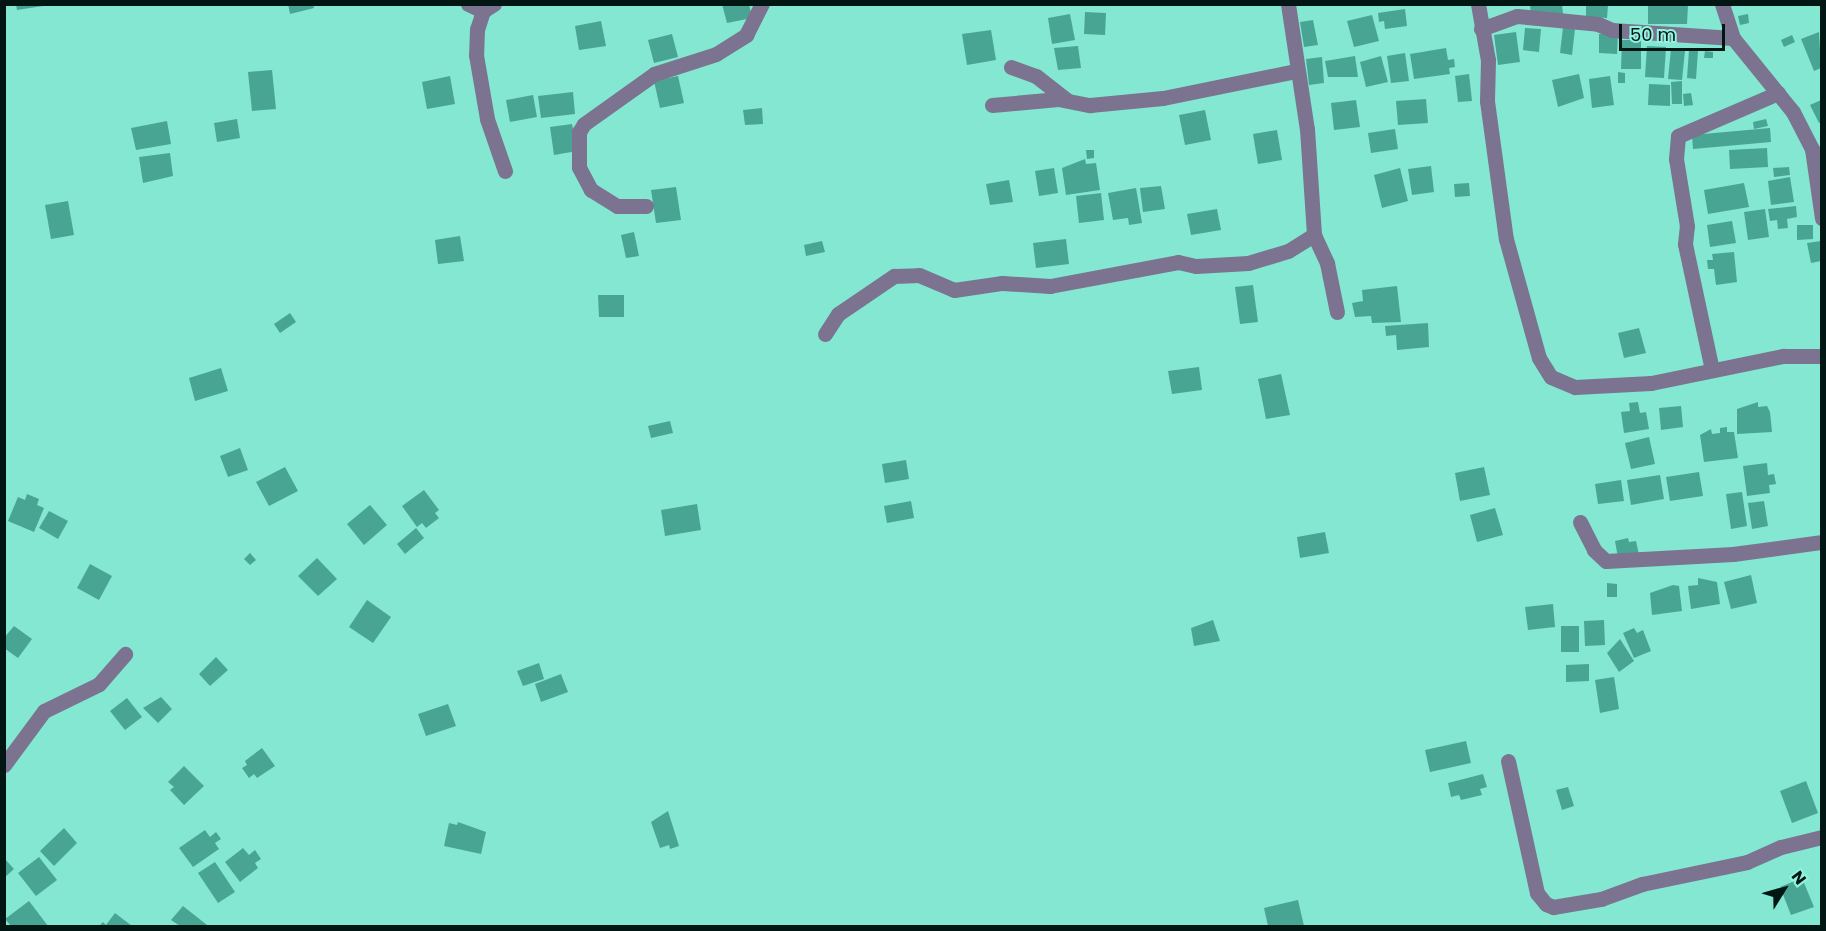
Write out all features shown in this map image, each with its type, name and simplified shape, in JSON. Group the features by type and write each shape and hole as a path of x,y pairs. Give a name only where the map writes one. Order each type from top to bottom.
{"street":[{"path":"468,4 488,8 477,29 480,88 505,171"},
{"path":"646,206 617,206 591,190 579,167 579,132 584,124 654,74 716,54 746,35 762,4"},
{"path":"1288,4 1296,71 1307,129 1314,235 1327,263 1336,312"},
{"path":"1478,4 1488,60 1487,101 1506,239 1526,316 1545,369 1558,382 1575,387 1651,383 1783,356 1821,356"},
{"path":"1722,4 1733,38 1793,112 1812,149 1821,218"},
{"path":"1481,29 1517,16 1598,24 1612,30 1733,38"},
{"path":"1011,67 1036,76 1067,100"},
{"path":"992,105 1067,100 1090,105 1163,98 1296,71"},
{"path":"1712,370 1685,244 1687,226 1676,159 1678,136 1778,93"},
{"path":"825,334 838,314 894,276 919,275 954,290 1002,284 1050,286 1178,262 1196,266 1248,263 1288,251 1314,235"},
{"path":"1580,522 1594,550 1606,561 1733,554 1821,542"},
{"path":"4,765 44,711 99,684 125,654"},
{"path":"1508,761 1537,893 1545,904 1553,907 1601,899 1642,884 1747,862 1781,847 1821,837"}],"building":[{"path":"16,4 43,4 43,6 17,10"},
{"path":"288,4 313,4 314,8 290,14"},
{"path":"722,4 749,4 752,18 727,23"},
{"path":"1530,4 1562,4 1563,14 1531,16"},
{"path":"1586,5 1608,5 1607,18 1586,17"},
{"path":"1648,5 1688,5 1687,24 1648,24"},
{"path":"1405,9 1407,26 1385,29 1384,21 1379,22 1378,13"},
{"path":"1085,12 1106,13 1105,35 1084,34"},
{"path":"1070,14 1075,40 1052,44 1048,18"},
{"path":"1748,14 1749,23 1740,25 1738,16"},
{"path":"1372,15 1379,41 1354,47 1347,21"},
{"path":"1313,20 1318,45 1304,47 1300,22"},
{"path":"601,21 606,46 579,50 575,26"},
{"path":"1563,27 1575,29 1572,55 1560,53"},
{"path":"1525,28 1541,29 1539,52 1523,50"},
{"path":"991,30 996,60 967,65 962,34"},
{"path":"1516,32 1520,62 1498,65 1494,35"},
{"path":"1819,32 1821,68 1814,71 1801,39"},
{"path":"672,34 678,57 654,63 648,40"},
{"path":"1599,34 1618,34 1617,54 1599,53"},
{"path":"1792,35 1795,42 1784,47 1781,40"},
{"path":"1622,40 1641,40 1641,69 1621,69"},
{"path":"1078,46 1081,68 1058,70 1054,48"},
{"path":"1647,46 1666,47 1664,78 1645,77"},
{"path":"1446,48 1448,60 1454,59 1455,67 1449,68 1450,74 1414,79 1410,54"},
{"path":"1671,49 1685,51 1682,80 1668,79"},
{"path":"1689,50 1698,51 1696,79 1687,78"},
{"path":"1705,51 1713,52 1713,58 1704,58"},
{"path":"1405,53 1409,81 1391,83 1387,56"},
{"path":"1355,56 1358,77 1328,77 1325,61"},
{"path":"1381,56 1388,82 1366,87 1360,62"},
{"path":"1322,57 1324,83 1309,85 1306,59"},
{"path":"272,70 276,109 252,111 248,72"},
{"path":"1618,72 1625,73 1625,83 1618,83"},
{"path":"1469,74 1472,101 1458,102 1455,76"},
{"path":"1579,74 1584,98 1558,107 1552,80"},
{"path":"450,76 455,104 427,109 422,82"},
{"path":"678,76 684,103 660,108 654,81"},
{"path":"1610,76 1614,105 1592,108 1589,79"},
{"path":"1682,81 1682,104 1672,104 1671,82"},
{"path":"1649,84 1670,85 1670,106 1648,105"},
{"path":"573,92 575,114 541,118 538,96"},
{"path":"1691,93 1693,105 1684,106 1683,94"},
{"path":"533,95 537,117 510,122 506,100"},
{"path":"1426,99 1428,123 1398,125 1396,101"},
{"path":"1356,100 1360,127 1334,130 1331,103"},
{"path":"1821,100 1821,122 1819,123 1810,105"},
{"path":"762,108 763,124 745,125 743,110"},
{"path":"1205,110 1211,140 1185,145 1179,115"},
{"path":"237,119 240,138 217,142 214,123"},
{"path":"1766,119 1768,126 1754,129 1753,122"},
{"path":"167,121 171,144 136,150 131,128"},
{"path":"572,124 577,151 554,155 550,127"},
{"path":"1770,128 1771,142 1693,149 1692,135"},
{"path":"1395,129 1398,149 1371,153 1368,133"},
{"path":"1277,130 1282,160 1258,164 1253,134"},
{"path":"1767,148 1768,167 1730,169 1729,150"},
{"path":"1086,150 1094,150 1094,158 1087,159"},
{"path":"170,153 173,176 143,183 139,157"},
{"path":"1085,159 1086,164 1096,163 1100,190 1066,195 1062,168"},
{"path":"1431,166 1434,192 1412,195 1408,169"},
{"path":"1789,167 1790,175 1774,177 1773,168"},
{"path":"1054,168 1058,193 1039,196 1035,171"},
{"path":"1400,168 1408,201 1382,208 1374,175"},
{"path":"1790,177 1794,202 1771,205 1768,181"},
{"path":"1009,180 1013,202 990,205 986,184"},
{"path":"1469,183 1470,196 1455,197 1454,184"},
{"path":"1744,183 1749,207 1708,214 1704,190"},
{"path":"1161,186 1165,209 1143,212 1140,188"},
{"path":"676,187 681,220 656,223 651,190"},
{"path":"1136,188 1142,223 1129,225 1128,218 1113,220 1108,193"},
{"path":"1101,193 1104,220 1079,223 1076,196"},
{"path":"68,201 74,235 51,239 45,205"},
{"path":"1796,206 1797,217 1787,219 1788,228 1778,229 1777,220 1770,221 1768,209"},
{"path":"1217,209 1221,230 1191,235 1187,214"},
{"path":"1765,209 1769,237 1748,240 1744,212"},
{"path":"1732,221 1736,243 1710,247 1707,225"},
{"path":"1797,225 1813,225 1813,239 1797,240"},
{"path":"634,232 639,256 626,258 621,235"},
{"path":"460,236 464,261 438,264 435,240"},
{"path":"1066,239 1069,264 1036,268 1033,243"},
{"path":"822,241 825,252 806,256 804,245"},
{"path":"1821,241 1821,261 1811,263 1807,243"},
{"path":"1734,252 1737,282 1716,285 1714,269 1708,269 1707,260 1713,260 1712,254"},
{"path":"1253,285 1258,322 1240,324 1235,287"},
{"path":"1397,286 1401,322 1372,323 1371,316 1355,317 1352,303 1363,301 1362,290"},
{"path":"598,295 624,295 624,317 599,317"},
{"path":"290,313 296,322 280,333 274,324"},
{"path":"1428,323 1429,347 1397,350 1396,335 1386,336 1385,326"},
{"path":"1639,328 1646,353 1624,358 1618,333"},
{"path":"1199,367 1202,390 1172,394 1168,371"},
{"path":"221,368 228,391 195,401 189,378"},
{"path":"1281,374 1290,415 1266,419 1258,379"},
{"path":"1638,402 1640,413 1646,412 1649,429 1624,433 1621,412 1630,411 1629,403"},
{"path":"1758,402 1758,407 1767,406 1770,412 1772,432 1737,434 1737,409"},
{"path":"1681,406 1683,427 1661,430 1659,408"},
{"path":"670,421 673,433 651,438 648,426"},
{"path":"1727,427 1727,432 1734,432 1738,458 1704,462 1700,435 1711,429 1712,434 1720,433 1720,428"},
{"path":"1649,437 1655,464 1631,469 1625,443"},
{"path":"240,448 248,470 228,477 220,456"},
{"path":"906,460 909,479 885,483 882,464"},
{"path":"1767,463 1768,475 1774,474 1776,484 1769,485 1770,493 1747,496 1743,466"},
{"path":"285,467 298,491 269,506 256,482"},
{"path":"1484,467 1490,495 1460,501 1455,473"},
{"path":"1699,472 1703,496 1670,501 1666,477"},
{"path":"1660,475 1664,499 1631,505 1627,480"},
{"path":"1621,480 1624,501 1598,504 1595,484"},
{"path":"424,490 439,510 435,513 439,518 426,528 422,523 417,527 402,506"},
{"path":"1742,492 1747,526 1731,529 1726,494"},
{"path":"27,494 39,499 37,505 44,508 34,532 8,521 18,497 25,500"},
{"path":"911,501 914,518 887,523 884,506"},
{"path":"1764,501 1768,526 1752,529 1748,503"},
{"path":"697,504 701,530 665,536 661,510"},
{"path":"370,505 387,525 364,545 347,524"},
{"path":"1495,508 1503,535 1477,542 1470,515"},
{"path":"49,511 68,521 58,539 39,528"},
{"path":"416,528 424,538 405,554 397,544"},
{"path":"1325,532 1329,553 1300,558 1297,537"},
{"path":"1628,538 1629,542 1636,541 1639,555 1618,558 1615,541"},
{"path":"250,553 256,560 250,565 244,559"},
{"path":"317,558 337,579 318,596 298,576"},
{"path":"90,564 112,576 99,600 77,588"},
{"path":"1751,575 1757,603 1731,609 1724,582"},
{"path":"1698,578 1717,582 1720,604 1691,609 1688,586 1698,585"},
{"path":"1607,583 1617,584 1617,597 1607,597"},
{"path":"1673,585 1679,586 1682,611 1652,615 1650,593"},
{"path":"367,600 391,617 373,643 349,627"},
{"path":"1553,604 1555,627 1528,630 1525,607"},
{"path":"1213,620 1220,641 1194,646 1191,628"},
{"path":"1604,620 1605,645 1585,646 1584,621"},
{"path":"14,626 32,639 18,658 4,648 4,638"},
{"path":"1561,626 1579,626 1579,652 1561,652"},
{"path":"1634,628 1637,633 1643,630 1651,651 1634,658 1623,633"},
{"path":"1620,639 1634,661 1619,672 1607,653"},
{"path":"216,657 228,670 210,686 199,674"},
{"path":"539,663 544,679 523,686 517,671"},
{"path":"1589,664 1589,681 1566,682 1566,665"},
{"path":"561,674 568,692 541,702 535,684"},
{"path":"1614,677 1619,709 1600,713 1595,680"},
{"path":"161,697 172,709 158,723 143,708"},
{"path":"127,698 142,717 125,730 110,711"},
{"path":"448,704 456,726 426,736 418,714"},
{"path":"1466,741 1471,763 1430,772 1425,750"},
{"path":"262,748 275,766 257,778 254,774 249,778 242,768 247,765 245,761"},
{"path":"184,766 204,786 184,805 170,790 174,787 168,782"},
{"path":"1483,774 1487,787 1480,789 1482,795 1461,800 1459,795 1451,797 1448,783"},
{"path":"1806,781 1818,813 1792,823 1780,791"},
{"path":"1568,787 1574,806 1562,810 1556,790"},
{"path":"668,811 679,846 670,849 669,845 660,848 651,822"},
{"path":"458,822 486,832 481,854 444,846 449,823 457,825"},
{"path":"64,828 77,843 54,866 40,851"},
{"path":"205,830 210,837 216,832 221,839 215,843 219,849 193,867 179,848"},
{"path":"243,848 249,855 255,850 261,859 255,863 258,868 240,882 225,862"},
{"path":"39,857 57,880 36,896 18,873"},
{"path":"4,858 14,869 4,878"},
{"path":"215,862 235,892 218,903 198,873"},
{"path":"1802,878 1814,907 1791,915 1780,887"},
{"path":"1298,900 1304,926 1268,926 1264,908"},
{"path":"29,901 48,926 11,926 5,919"},
{"path":"183,906 207,925 180,926 171,920"},
{"path":"115,913 132,926 99,926 103,922 106,925"}]}
